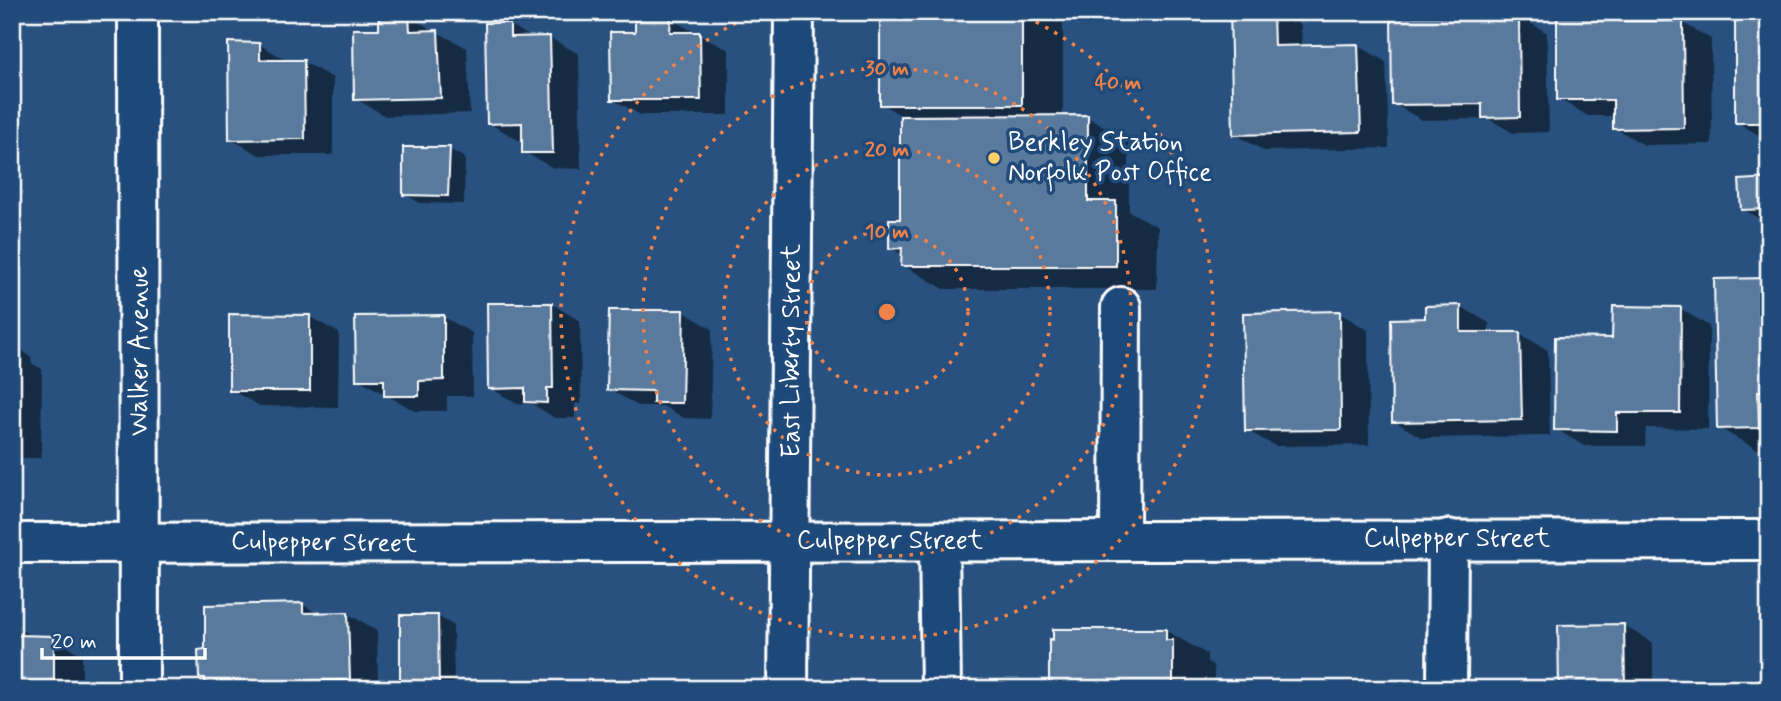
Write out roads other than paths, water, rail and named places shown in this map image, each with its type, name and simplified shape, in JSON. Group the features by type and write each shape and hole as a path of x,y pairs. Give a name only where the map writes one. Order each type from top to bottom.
{"street":[{"name":"Walker Avenue","path":"138,12 139,689"},
{"name":"East Liberty Street","path":"788,689 794,12"},
{"path":"1120,540 1121,307"},
{"name":"Culpepper Street","path":"12,543 1448,538 1769,540"},
{"path":"1447,689 1448,538"},
{"path":"939,541 941,689"}],"place":[{"name":"Berkley Station Norfolk Post Office","path":"994,158"}]}
